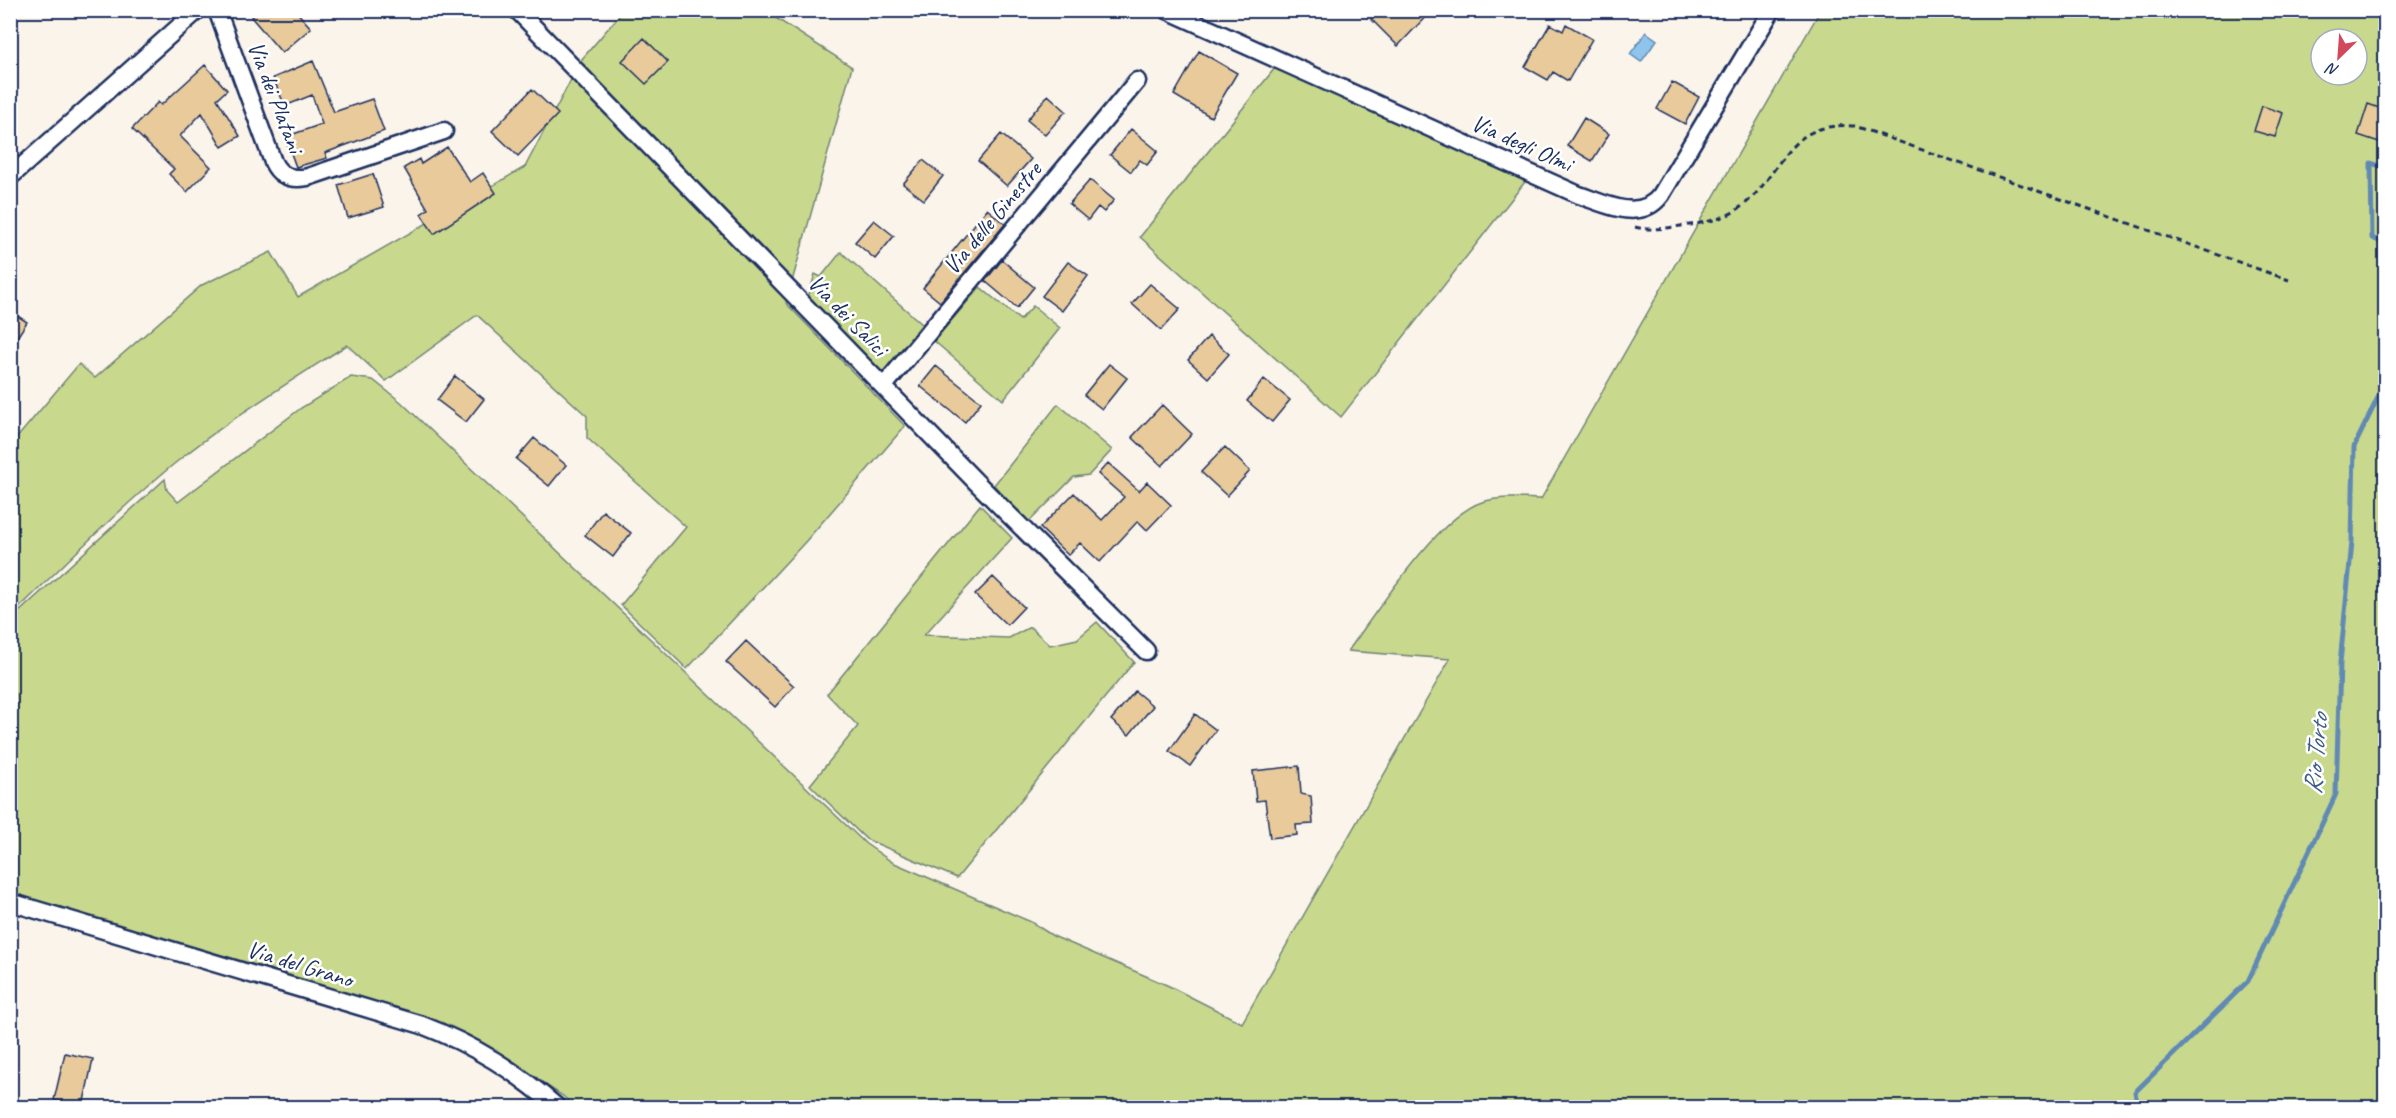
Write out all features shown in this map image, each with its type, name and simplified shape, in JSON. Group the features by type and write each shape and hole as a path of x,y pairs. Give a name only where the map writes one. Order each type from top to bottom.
{"street":[{"path":"10,177 198,10"},
{"name":"Via dei Platani","path":"217,10 273,162 283,175 294,179 308,177 444,131"},
{"name":"Via dei Salici","path":"517,10 981,487 1146,651"},
{"name":"Via degli Olmi","path":"1167,10 1579,195 1619,208 1634,210 1648,207 1661,195 1772,10"},
{"name":"Via delle Ginestre","path":"884,386 1137,81"},
{"name":"Via del Grano","path":"10,902 422,1025 482,1051 518,1075 558,1107"}],"path":[{"path":"1628,224 1642,229 1687,225 1733,212 1756,193 1797,140 1826,129 1855,126 2289,280"}],"green space":[{"path":"623,11 765,11 852,67 786,303 905,426 806,541 687,669 621,605 686,527 587,438 587,416 477,315 386,381 347,345 259,402 174,464 95,534 19,608 11,601 10,446 79,364 95,378 202,285 271,252 298,297 525,167 582,59"},
{"path":"1820,11 2385,11 2385,1107 575,1107 563,1096 481,1043 343,996 11,895 10,605 20,611 165,479 167,490 178,502 301,408 351,377 373,380 401,402 866,844 892,862 1031,922 1053,936 1169,986 1242,1023 1450,659 1348,651 1427,545 1446,526 1465,511 1482,502 1511,498 1541,499"},
{"path":"1279,63 1528,178 1341,417 1140,237"},
{"path":"841,252 922,324 881,374 808,298 815,274 821,277"},
{"path":"980,287 1020,320 1033,306 1060,328 1003,400 934,341"},
{"path":"1058,404 1112,450 1089,475 1074,477 1028,523 994,485"},
{"path":"980,505 1012,538 924,635 1009,638 1030,627 1050,645 1077,639 1097,622 1134,662 957,878 866,839 810,785 858,726 827,694"}],"water":[{"path":"1646,32 1657,40 1641,62 1630,54"}],"building":[{"path":"258,10 295,10 311,28 282,53 251,17"},
{"path":"1379,10 1432,10 1398,46 1371,19"},
{"path":"1550,24 1563,31 1566,24 1592,39 1568,81 1553,72 1548,80 1525,67"},
{"path":"644,38 668,62 646,84 622,61"},
{"path":"1199,51 1237,73 1211,117 1174,95"},
{"path":"313,61 334,112 372,99 384,131 325,153 327,158 296,167 285,137 322,124 312,95 285,106 273,78"},
{"path":"205,65 227,90 217,99 240,136 222,147 202,113 180,136 211,167 187,192 169,174 174,169 132,129 158,102 161,105"},
{"path":"1672,82 1699,97 1685,124 1657,109"},
{"path":"532,89 558,114 518,156 492,131"},
{"path":"1048,95 1066,111 1045,135 1027,120"},
{"path":"2368,104 2385,110 2385,144 2358,135"},
{"path":"2262,106 2283,113 2275,137 2254,131"},
{"path":"1584,118 1609,134 1592,161 1567,146"},
{"path":"1131,129 1158,151 1147,165 1140,160 1131,172 1110,155"},
{"path":"1001,134 1031,159 1007,186 978,161"},
{"path":"447,147 470,182 483,173 496,193 434,234 421,214 428,209 404,168 419,159 421,164"},
{"path":"923,160 943,176 924,200 903,184"},
{"path":"373,174 384,207 348,218 338,185"},
{"path":"1090,180 1114,200 1104,212 1098,207 1088,220 1069,204"},
{"path":"987,209 1005,224 940,302 923,288"},
{"path":"874,220 894,236 875,259 855,242"},
{"path":"1002,260 1034,287 1017,308 985,281"},
{"path":"1068,262 1088,276 1062,311 1042,296"},
{"path":"1150,284 1180,309 1161,330 1132,304"},
{"path":"10,311 27,322 10,348"},
{"path":"1209,336 1229,354 1208,378 1188,360"},
{"path":"1109,364 1127,378 1102,409 1084,395"},
{"path":"936,366 981,402 965,422 920,386"},
{"path":"455,376 484,399 466,422 437,400"},
{"path":"1264,379 1290,400 1272,422 1247,401"},
{"path":"1162,405 1192,434 1162,466 1132,437"},
{"path":"534,438 566,465 549,486 516,459"},
{"path":"1225,447 1250,471 1227,496 1201,472"},
{"path":"1108,463 1139,491 1147,482 1171,505 1147,530 1138,521 1100,562 1080,543 1068,555 1040,528 1074,493 1102,520 1124,497 1098,474"},
{"path":"603,511 631,533 613,557 585,535"},
{"path":"993,577 1024,607 1007,625 975,595"},
{"path":"746,641 794,686 775,707 726,662"},
{"path":"1135,691 1153,706 1129,735 1111,720"},
{"path":"1195,714 1216,730 1190,766 1169,751"},
{"path":"1299,766 1301,794 1311,796 1313,824 1296,825 1297,835 1270,838 1265,800 1256,801 1253,771"},
{"path":"65,1053 93,1059 83,1106 54,1100"}],"waterway":[{"name":"Rio Torto","path":"2386,168 2371,163 2372,238 2386,244"},
{"name":"Rio Torto","path":"2138,1108 2135,1092 2248,981 2336,794 2340,663 2352,542 2354,447 2386,381"}]}
